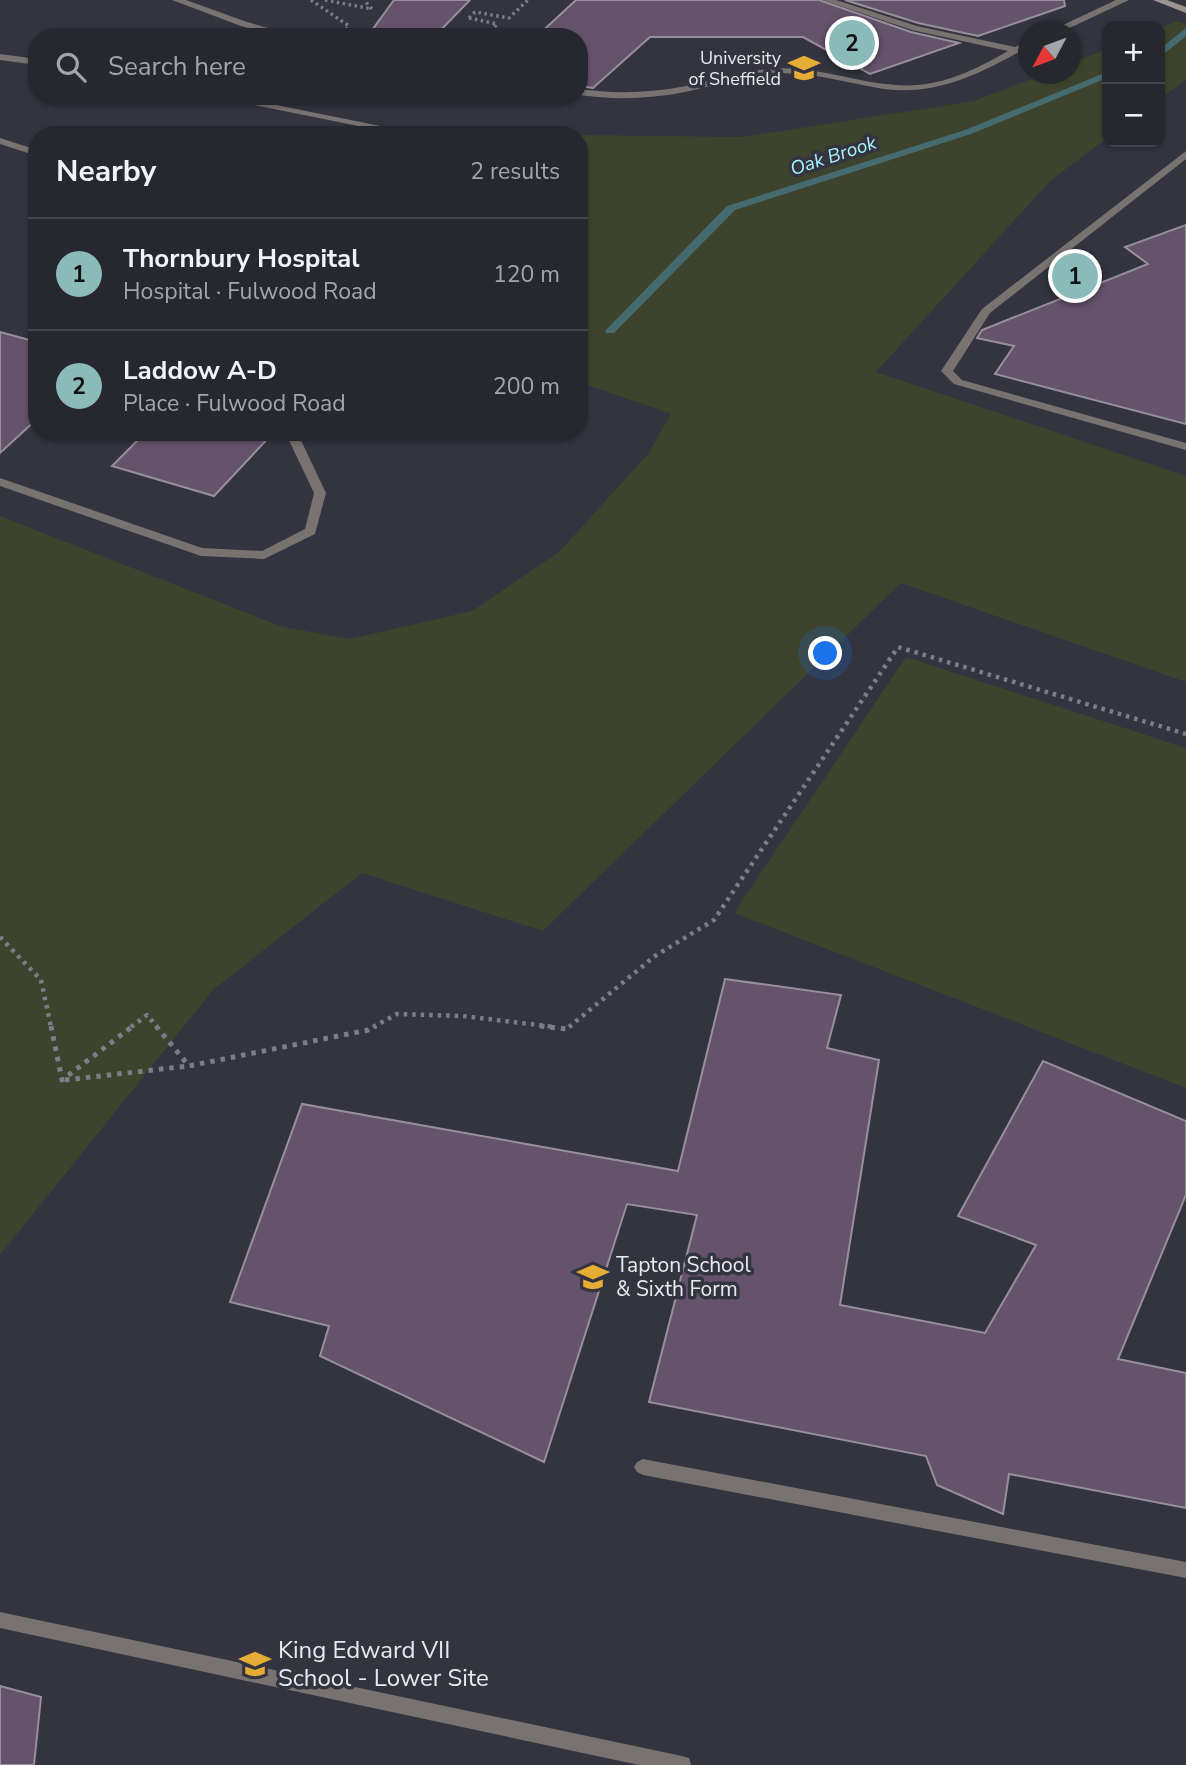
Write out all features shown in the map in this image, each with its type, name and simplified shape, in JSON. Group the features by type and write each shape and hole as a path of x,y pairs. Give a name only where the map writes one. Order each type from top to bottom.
{"street":[{"path":"1158,0 1186,10"}],"lane":[{"path":"177,0 260,28"},
{"path":"827,0 915,28 1016,50"},
{"path":"1077,21 1124,0"},
{"path":"588,92 670,92 723,78 799,70 894,86 929,87 976,73 1016,50"},
{"path":"0,57 28,61"},
{"path":"262,105 372,126"},
{"path":"0,141 28,150"},
{"path":"1186,154 986,311 947,371 958,382 1186,447"},
{"path":"0,482 201,552 264,555 311,531 320,493 294,441"},
{"path":"643,1467 1186,1570"},
{"path":"0,1620 682,1765"}],"path":[{"path":"311,0 349,26 347,28"},
{"path":"325,0 372,9 363,0"},
{"path":"494,28 497,24 468,18 475,12 509,18 528,0"},
{"path":"62,1080 189,1066 368,1030 397,1014 462,1016 567,1029 655,956 713,920 898,647 1186,734"},
{"path":"0,937 41,980 62,1080"},
{"path":"62,1080 147,1015 189,1066"}],"green space":[{"path":"1177,21 1186,24 1186,80 1165,95 1165,84 1165,26"},
{"path":"1102,51 1102,142 1051,180 876,372 1186,476 1186,682 901,583 543,931 362,873 213,990 0,1255 0,516 283,627 350,639 472,611 559,552 648,454 671,414 588,385 588,135 743,137 974,101 1018,84 1081,84 1081,59"},
{"path":"906,657 1186,748 1186,1088 734,913"}],"building":[{"path":"394,0 470,0 443,28 374,28"},
{"path":"576,0 819,0 911,32 959,43 870,74 803,37 650,37 593,88 588,87 588,28 546,28"},
{"path":"845,0 1064,0 1065,6 978,36 918,23"},
{"path":"1186,225 1186,424 995,374 1014,346 977,338 982,330 1148,264 1125,247"},
{"path":"0,332 28,340 28,427 0,453"},
{"path":"137,441 266,441 214,496 112,466"},
{"path":"725,979 841,995 827,1048 879,1060 840,1305 985,1333 1036,1245 958,1216 1043,1061 1186,1121 1186,1195 1118,1359 1186,1373 1186,1508 1009,1474 1003,1514 937,1485 926,1456 649,1402 697,1215 627,1204 544,1462 320,1356 329,1326 230,1302 302,1104 678,1171"},
{"path":"0,1686 41,1697 34,1765 0,1765"}],"waterway":[{"name":"Oak Brook","path":"1165,50 1186,31"},
{"name":"Oak Brook","path":"610,331 731,208 968,132 1102,77"}],"place":[{"name":"Laddow A-D","path":"852,43"},
{"name":"University of Sheffield","path":"804,68"},
{"name":"Thornbury Hospital","path":"1075,276"},
{"name":"Tapton School & Sixth Form","path":"593,1277"},
{"name":"King Edward VII School - Lower Site","path":"255,1664"}]}
